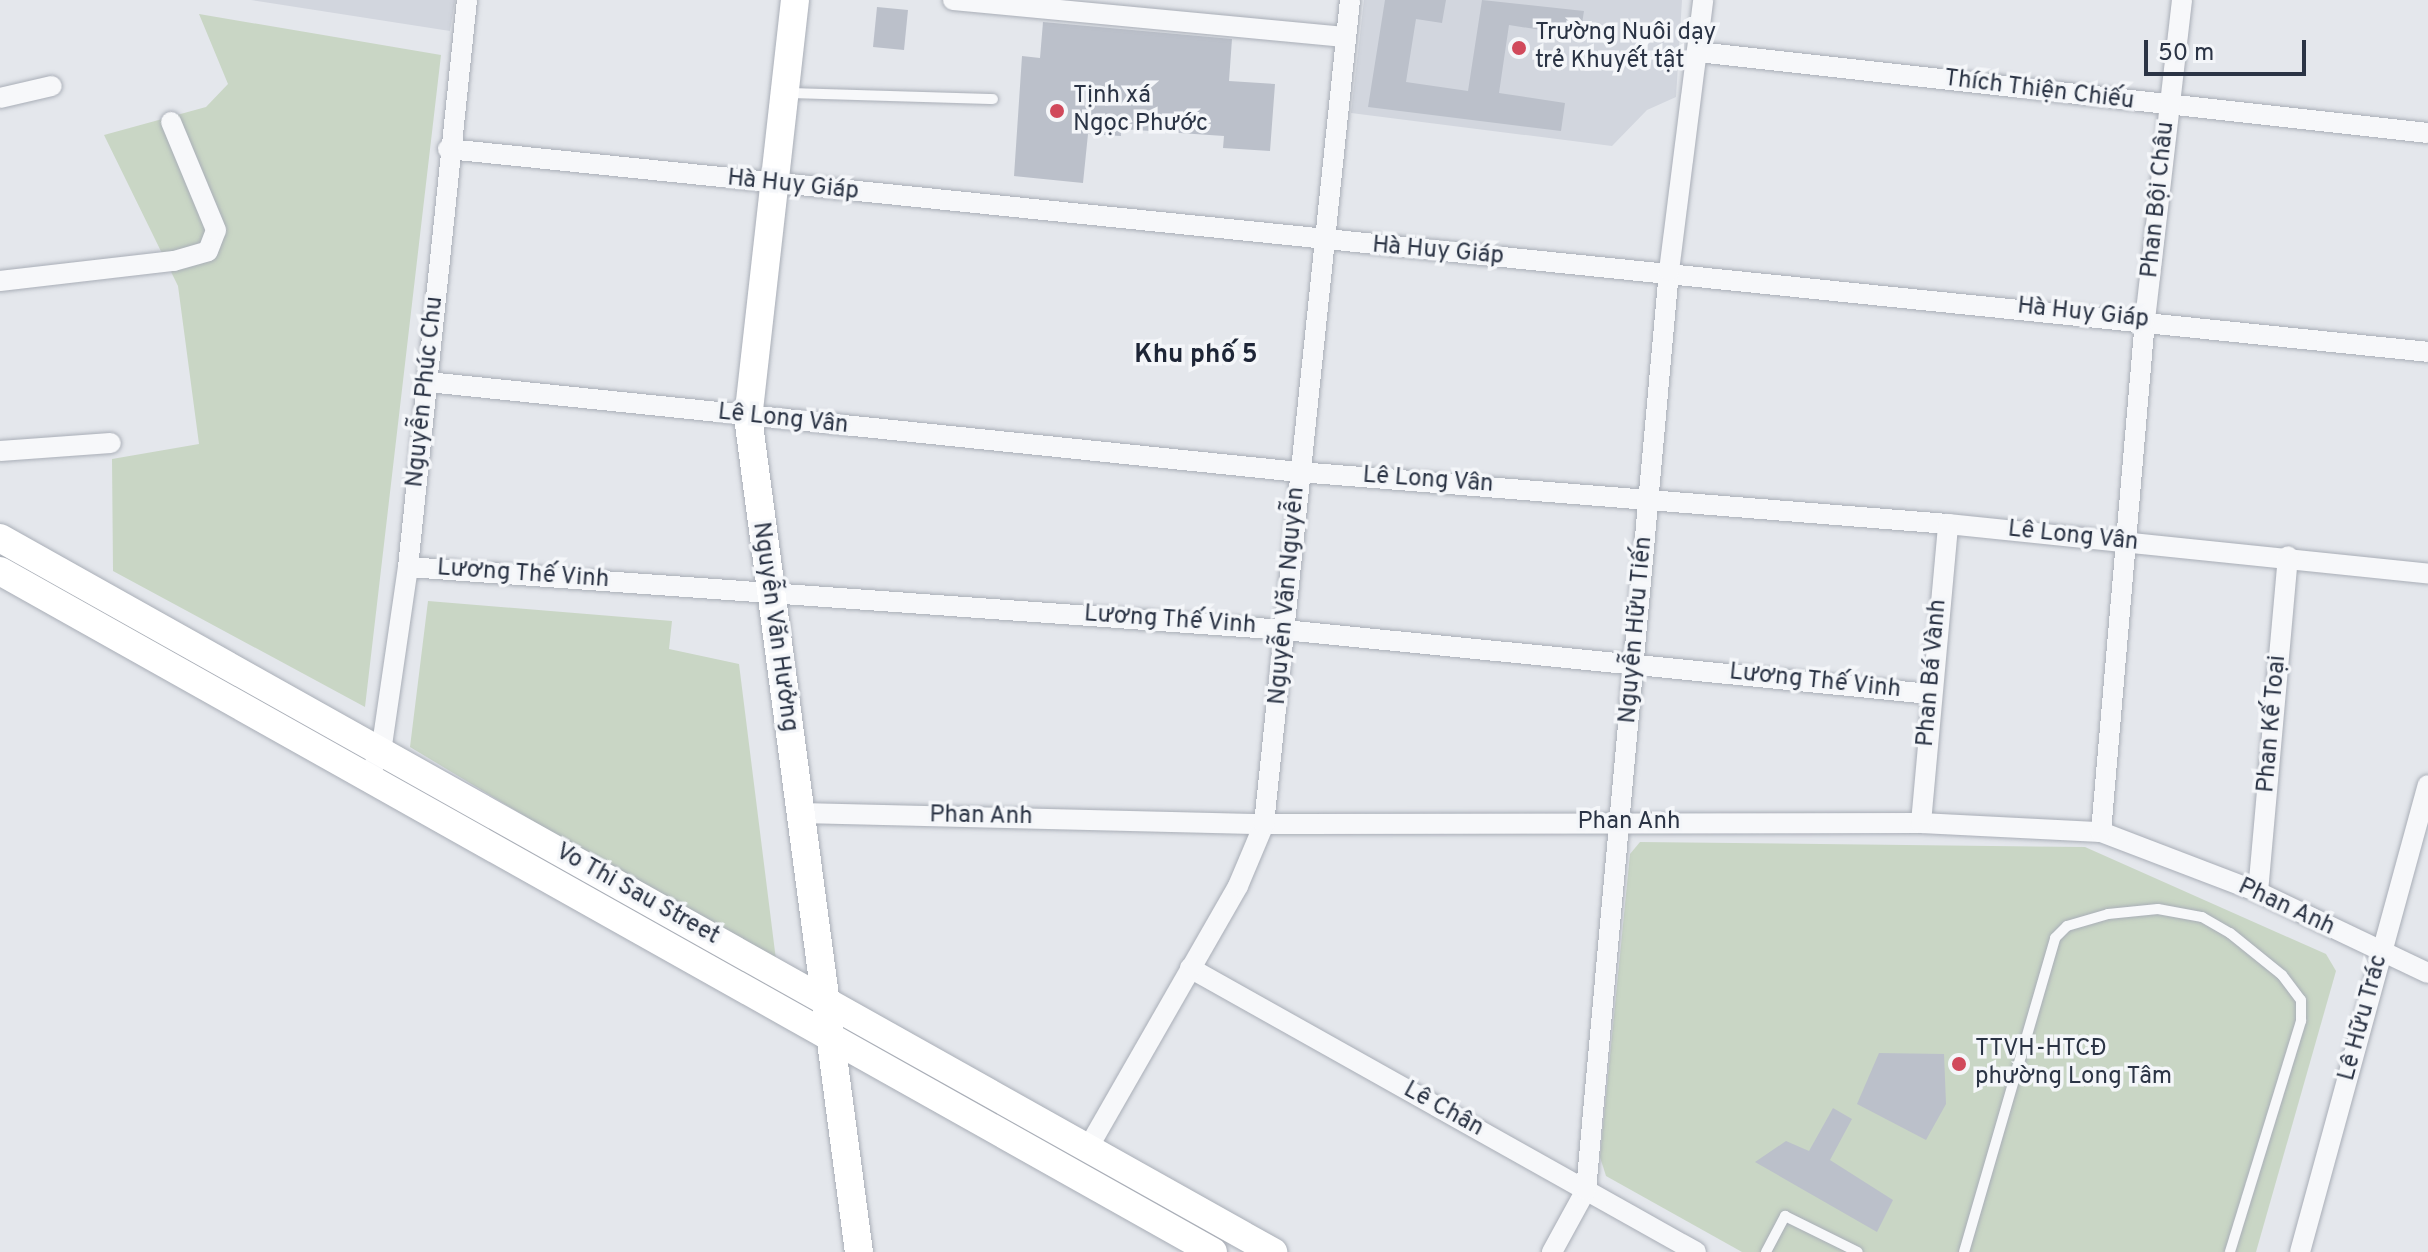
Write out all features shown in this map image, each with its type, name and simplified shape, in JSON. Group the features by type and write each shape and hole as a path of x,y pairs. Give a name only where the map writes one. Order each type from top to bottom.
{"main road":[{"name":"Nguyễn Văn Hưởng","path":"795,0 748,417 859,1252"},
{"name":"Vo Thi Sau Street","path":"0,538 1273,1252"},
{"name":"Vo Thi Sau Street","path":"0,571 1213,1252"}],"street":[{"name":"Nguyễn Phúc Chu","path":"367,779 381,752 408,567 448,149 467,0"},
{"path":"953,0 1109,7 1345,37"},
{"name":"Nguyễn Văn Nguyễn","path":"1088,1148 1238,886 1264,824 1350,0"},
{"name":"Nguyễn Hữu Tiến","path":"1552,1252 1586,1190 1669,271 1703,0"},
{"name":"Phan Bội Châu","path":"2101,832 2145,320 2182,0"},
{"name":"Thích Thiện Chiếu","path":"1698,52 2428,133"},
{"path":"0,98 52,86"},
{"path":"0,281 174,261 208,251 216,230 171,122"},
{"name":"Hà Huy Giáp","path":"448,149 1326,242 1669,271 2428,352"},
{"name":"Lê Long Vân","path":"428,382 1299,472 1948,524 2288,556 2428,574"},
{"path":"0,451 111,443"},
{"name":"Phan Bá Vành","path":"1921,823 1930,694 1948,524"},
{"name":"Phan Kế Toại","path":"2258,892 2288,556"},
{"name":"Lương Thế Vinh","path":"408,567 1284,630 1930,694"},
{"name":"Lê Hữu Trác","path":"2300,1252 2428,785"},
{"name":"Phan Anh","path":"801,813 1264,824 1921,823 2101,832 2258,892 2428,973"},
{"name":"Lê Chân","path":"1190,968 1696,1252"}],"lane":[{"path":"785,93 993,99"},
{"path":"1964,1252 2055,938 2067,926 2108,914 2158,909 2202,917 2230,933 2282,975 2301,1000 2301,1021 2230,1252"},
{"path":"1766,1252 1785,1216 1858,1252"}],"shaded area":[{"path":"251,0 455,0 450,31"},
{"name":"Trường Nuôi dạy trẻ Khuyết tật","path":"1364,0 1682,0 1676,97 1647,110 1612,146 1351,113"}],"green space":[{"path":"199,14 441,55 365,707 113,571 112,459 199,444 178,286 104,135 206,107 228,84"},
{"path":"428,601 672,621 669,649 739,664 777,968 410,747"},
{"name":"TTVH-HTCĐ phường Long Tâm","path":"1640,842 2085,847 2326,954 2336,971 2256,1252 1742,1252 1606,1176 1600,1157 1630,854"}],"building":[{"path":"1385,0 1446,0 1442,23 1416,19 1406,82 1468,91 1482,0 1584,11 1580,36 1509,25 1499,93 1565,103 1561,131 1368,107"},
{"path":"877,7 908,10 904,50 873,47"},
{"path":"1043,22 1232,39 1229,81 1275,84 1270,151 1223,148 1224,136 1121,129 1121,136 1088,134 1083,183 1014,176 1022,56 1040,58"},
{"path":"1879,1053 1944,1054 1946,1104 1926,1140 1857,1104"},
{"path":"1833,1108 1852,1119 1830,1160 1893,1200 1877,1232 1755,1162 1786,1141 1809,1151"}],"place":[{"name":"Trường Nuôi dạy trẻ Khuyết tật","path":"1519,48"},
{"name":"Tịnh xá Ngọc Phước","path":"1057,111"},
{"name":"TTVH-HTCĐ phường Long Tâm","path":"1959,1064"}],"district":[{"name":"Khu phố 5","path":"1196,356"}]}
